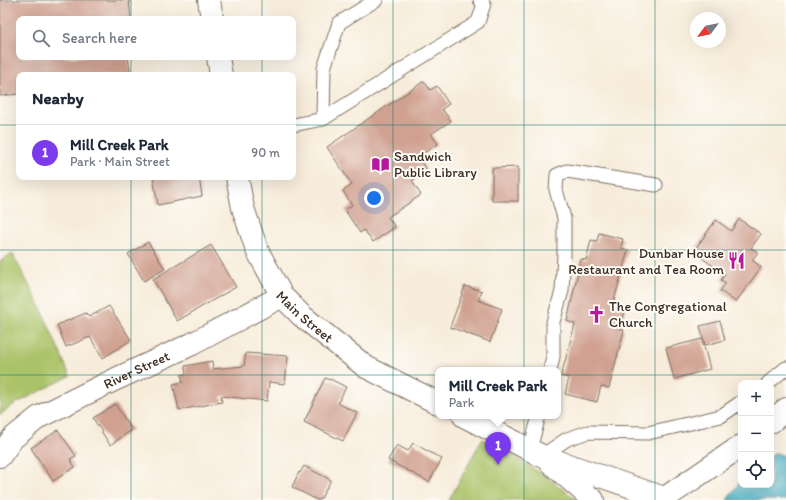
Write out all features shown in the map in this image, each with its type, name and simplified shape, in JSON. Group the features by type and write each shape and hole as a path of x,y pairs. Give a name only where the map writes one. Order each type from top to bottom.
{"street":[{"path":"209,0 212,16"},
{"path":"218,60 220,72"},
{"name":"Main Street","path":"238,180 243,208 257,250 282,296 302,316 366,367 435,402"},
{"name":"River Street","path":"0,456 13,438 39,417 192,344 282,296"},
{"path":"774,419 786,409"},
{"path":"470,419 536,453 663,499 738,448"},
{"path":"536,453 593,500"}],"lane":[{"path":"322,119 324,68 339,23 376,0"},
{"path":"296,124 322,119 478,22 484,4 480,0"},
{"path":"551,367 553,358 552,322 562,292 564,254 564,218 556,190 557,175 566,171 656,184"},
{"path":"772,380 786,368"},
{"path":"536,453 567,439 588,432 648,433 721,416 738,404"},
{"path":"536,453 540,419"}],"green space":[{"path":"12,253 41,308 70,376 13,405 0,415 0,262"},
{"path":"482,439 510,454 545,476 577,500 449,500"}],"water":[{"path":"774,454 786,456 786,500 727,500 738,484 738,488 774,488"}],"building":[{"path":"0,0 129,0 131,16 16,16 16,60 128,60 130,72 16,72 16,94 0,96"},
{"name":"Sandwich Public Library","path":"424,81 430,90 437,86 449,104 442,109 451,121 431,134 438,144 418,157 427,171 412,181 421,195 388,217 395,227 373,242 364,230 360,233 345,210 352,205 343,191 352,185 327,147"},
{"path":"518,167 518,201 492,201 492,168"},
{"path":"154,180 199,180 202,196 158,205"},
{"name":"Dunbar House Restaurant and Tea Room","path":"739,219 761,234 751,248 758,252 752,260 761,267 736,302 720,291 726,283 721,280 725,274 693,252 716,220 731,231"},
{"name":"The Congregational Church","path":"599,233 623,239 621,248 628,250 613,304 626,307 620,329 624,330 609,388 601,386 597,402 565,394 569,378 561,376 575,324 567,321 581,259 586,260 591,240 597,241"},
{"path":"148,242 165,269 144,281 128,254"},
{"path":"211,245 236,287 177,321 153,279"},
{"path":"465,286 482,291 478,300 502,309 490,342 450,327"},
{"path":"109,306 131,340 103,358 90,337 66,347 57,325 86,313 89,317"},
{"path":"720,321 725,340 705,345 700,326"},
{"path":"702,339 710,369 674,379 666,348"},
{"path":"246,353 288,356 285,384 269,382 267,401 221,396 222,402 179,410 173,384 183,382 181,375 186,374 185,366 212,361 213,369 244,366"},
{"path":"325,378 346,387 338,403 357,413 343,441 304,422"},
{"path":"115,404 132,430 110,445 93,418"},
{"path":"58,430 76,456 70,459 75,467 53,481 31,448"},
{"path":"413,443 442,459 429,482 388,460 397,445 408,451"},
{"path":"304,466 331,480 320,500 317,500 292,487 299,472 300,473"}],"place":[{"name":"Sandwich Public Library","path":"381,164"},
{"name":"Dunbar House Restaurant and Tea Room","path":"737,261"},
{"name":"The Congregational Church","path":"596,314"},
{"name":"Mill Creek Park","path":"498,465"}]}
